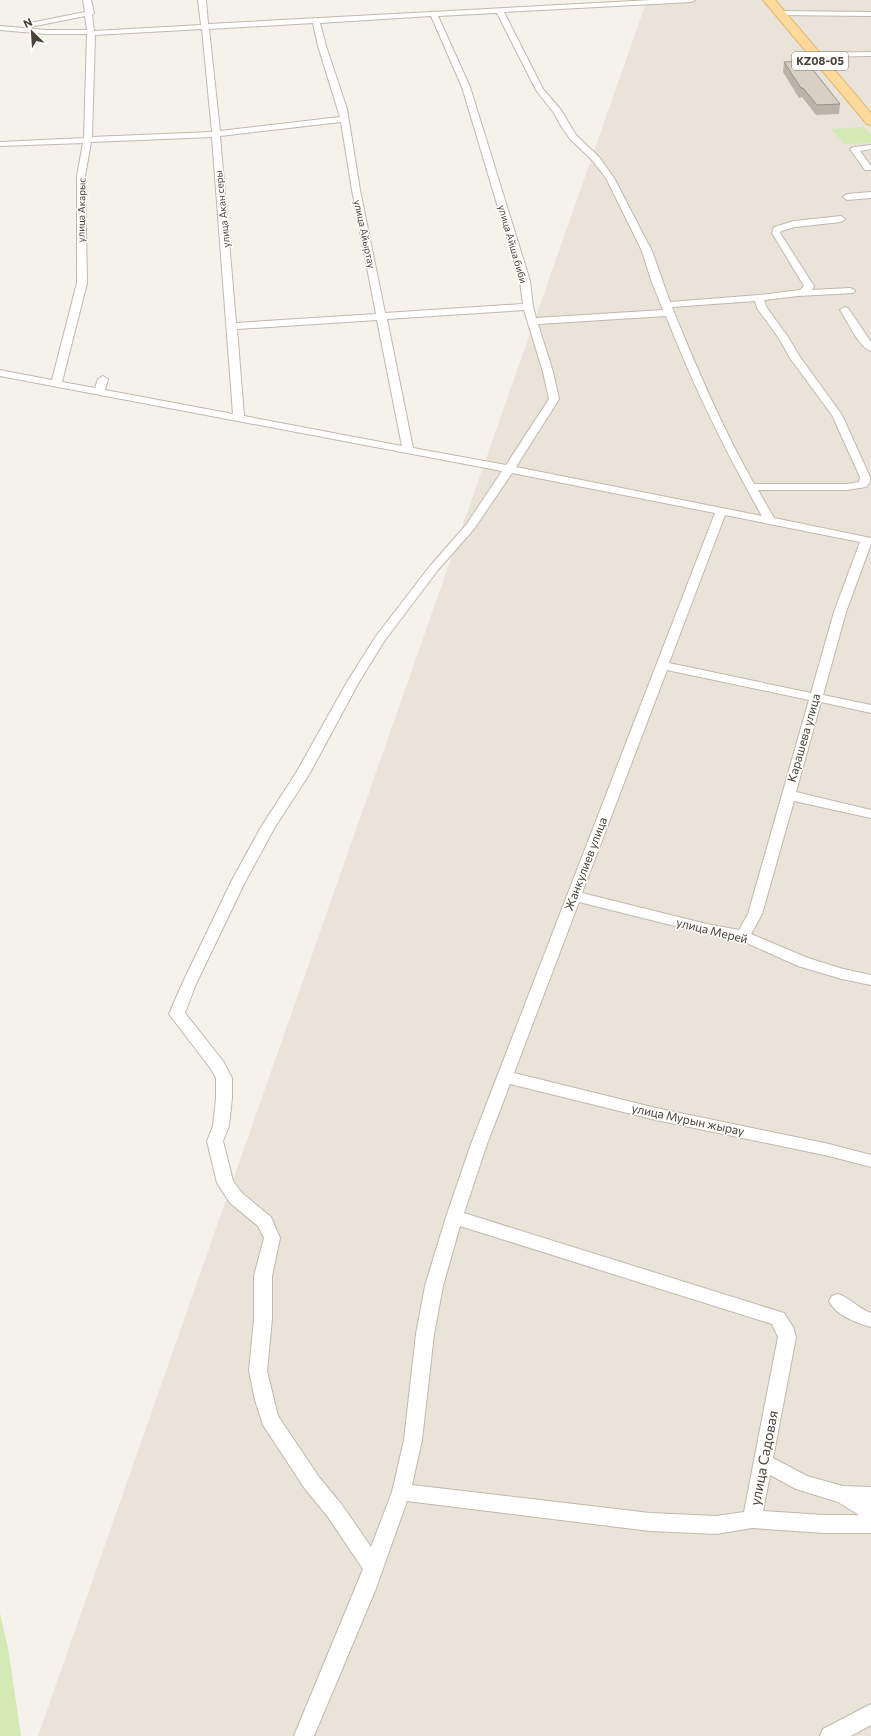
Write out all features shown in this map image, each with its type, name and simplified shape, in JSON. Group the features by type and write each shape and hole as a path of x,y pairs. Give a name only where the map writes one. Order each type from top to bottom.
{"main road":[{"name":"KZ08-05","path":"769,0 871,121"}],"street":[{"name":"улица Акарыс","path":"56,384 82,283 81,176 88,139 91,33 90,13 87,0"},
{"name":"улица Акан серы","path":"202,0 216,134 220,200 229,275 239,419"},
{"path":"0,28 46,32 91,33 691,0"},
{"path":"499,10 540,90 558,112 565,126 573,137 596,159 610,178 647,251 656,280 689,362 711,410 734,457 770,521"},
{"path":"10,28 67,19 90,13"},
{"path":"780,13 871,14"},
{"name":"улица Айша биби","path":"374,1568 308,1477 270,1419 264,1400 258,1371 262,1319 263,1276 272,1238 265,1222 236,1198 225,1183 215,1141 221,1126 224,1098 224,1078 217,1065 177,1014 205,949 238,882 268,827 303,773 353,682 380,638 434,568 470,527 554,399 548,372 528,307 525,281 519,259 473,108 459,69 448,49 433,14"},
{"name":"улица Айыртау","path":"316,20 322,46 343,110 356,190 408,450"},
{"path":"815,55 871,54"},
{"path":"0,144 216,134 344,119"},
{"path":"868,168 854,149 871,147"},
{"path":"847,197 871,195"},
{"path":"799,293 808,289 809,286 776,233 777,229 794,224 841,219"},
{"path":"533,321 614,315 799,293 850,291"},
{"path":"751,487 847,487 862,485 865,482 865,478 837,415 795,358 784,337 762,308 760,298"},
{"path":"232,326 528,307"},
{"path":"845,310 864,341 871,348"},
{"path":"0,373 509,469 869,541"},
{"path":"99,392 103,378"},
{"name":"Жанкулиев улица","path":"304,1736 374,1568 401,1492 413,1440 425,1334 434,1286 454,1217 479,1144 506,1077 721,512"},
{"name":"Карашева улица","path":"743,936 755,914 840,612 869,541"},
{"path":"662,665 871,709"},
{"path":"788,795 871,814"},
{"name":"улица Мерей","path":"574,896 707,929 743,936 803,962 842,974 871,980"},
{"name":"улица Мурын жырау","path":"506,1077 656,1114 871,1160"},
{"name":"улица Садовая","path":"454,1217 605,1265 766,1313 778,1318 784,1327 787,1337 752,1519 824,1524 871,1524"},
{"path":"838,1301 860,1317 871,1320"},
{"path":"763,1462 803,1483 843,1495 871,1512"},
{"path":"401,1492 650,1522 716,1525 752,1519"},
{"path":"843,1495 871,1496"},
{"path":"830,1736 871,1714"}],"shaded area":[{"path":"647,0 871,0 871,1736 38,1736"}],"green space":[{"path":"864,127 871,135 871,143 845,144 831,129"},
{"path":"0,1613 8,1648 21,1736 0,1736"}],"building":[{"path":"806,61 840,104 817,105 803,88 801,88 784,62"}]}
